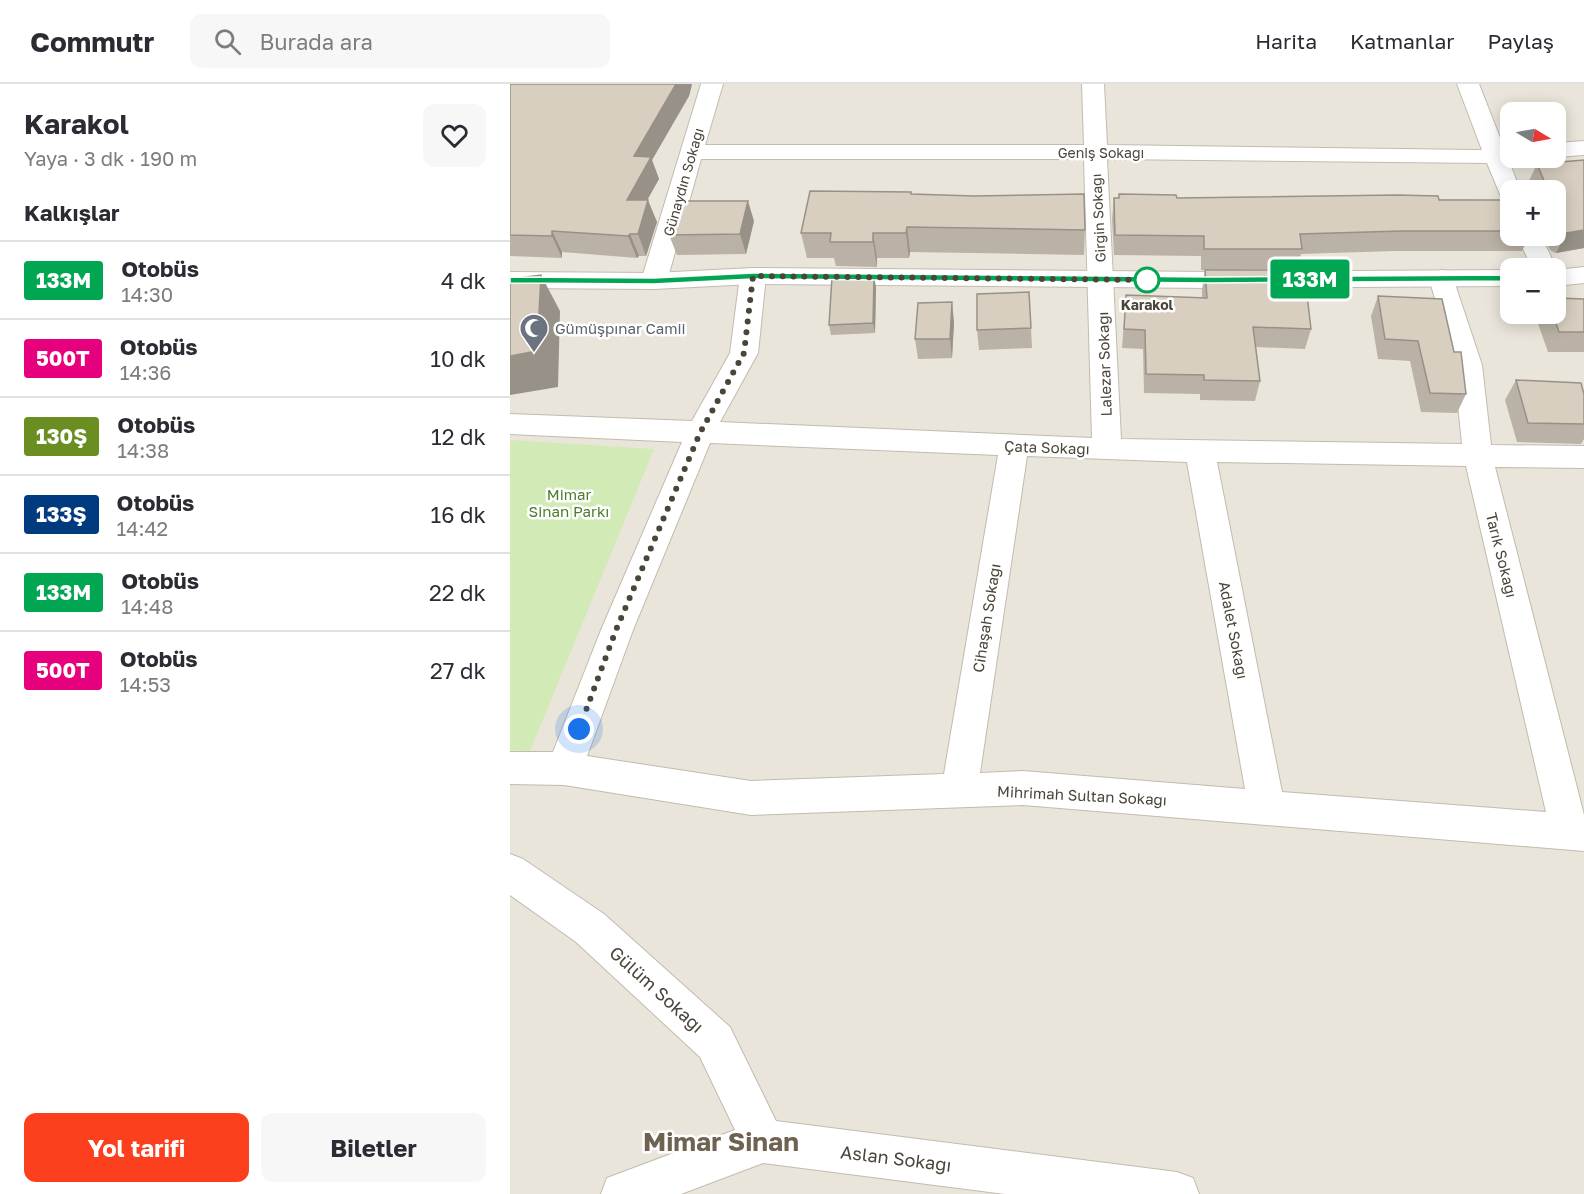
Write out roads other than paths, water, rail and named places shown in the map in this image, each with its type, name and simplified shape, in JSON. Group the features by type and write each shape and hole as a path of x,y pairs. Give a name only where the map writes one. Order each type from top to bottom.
{"street":[{"name":"Günaydın Sokağı","path":"654,281 712,84"},
{"name":"Girgin Sokağı","path":"1093,84 1101,279"},
{"path":"1468,84 1500,147"},
{"path":"1566,149 1584,148"},
{"name":"Geniş Sokağı","path":"692,152 1500,155"},
{"path":"564,769 616,630 700,433 744,353 753,276"},
{"path":"510,280 654,281 753,276 1101,279 1500,278"},
{"name":"Tarık Sokağı","path":"1442,278 1468,365 1478,455 1576,832"},
{"name":"Lalezar Sokağı","path":"1101,279 1107,449"},
{"name":"Çata Sokağı","path":"510,424 1107,449 1584,457"},
{"name":"Cihaşah Sokağı","path":"959,791 1014,446"},
{"name":"Adalet Sokağı","path":"1200,451 1267,808"},
{"name":"Mihrimah Sultan Sokağı","path":"510,768 564,769 751,798 1023,788 1576,832"},
{"name":"Gülüm Sokağı","path":"510,872 590,928 715,1042 763,1141"},
{"name":"Aslan Sokağı","path":"623,1194 763,1141 1177,1194"}],"place":[{"name":"Karakol","path":"1147,280"},
{"name":"Gümüşpınar Camii","path":"534,354"}],"district":[{"name":"Mimar Sinan","path":"721,1141"}],"park label":[{"name":"Mimar Sinan Parkı","path":"569,502"}]}
